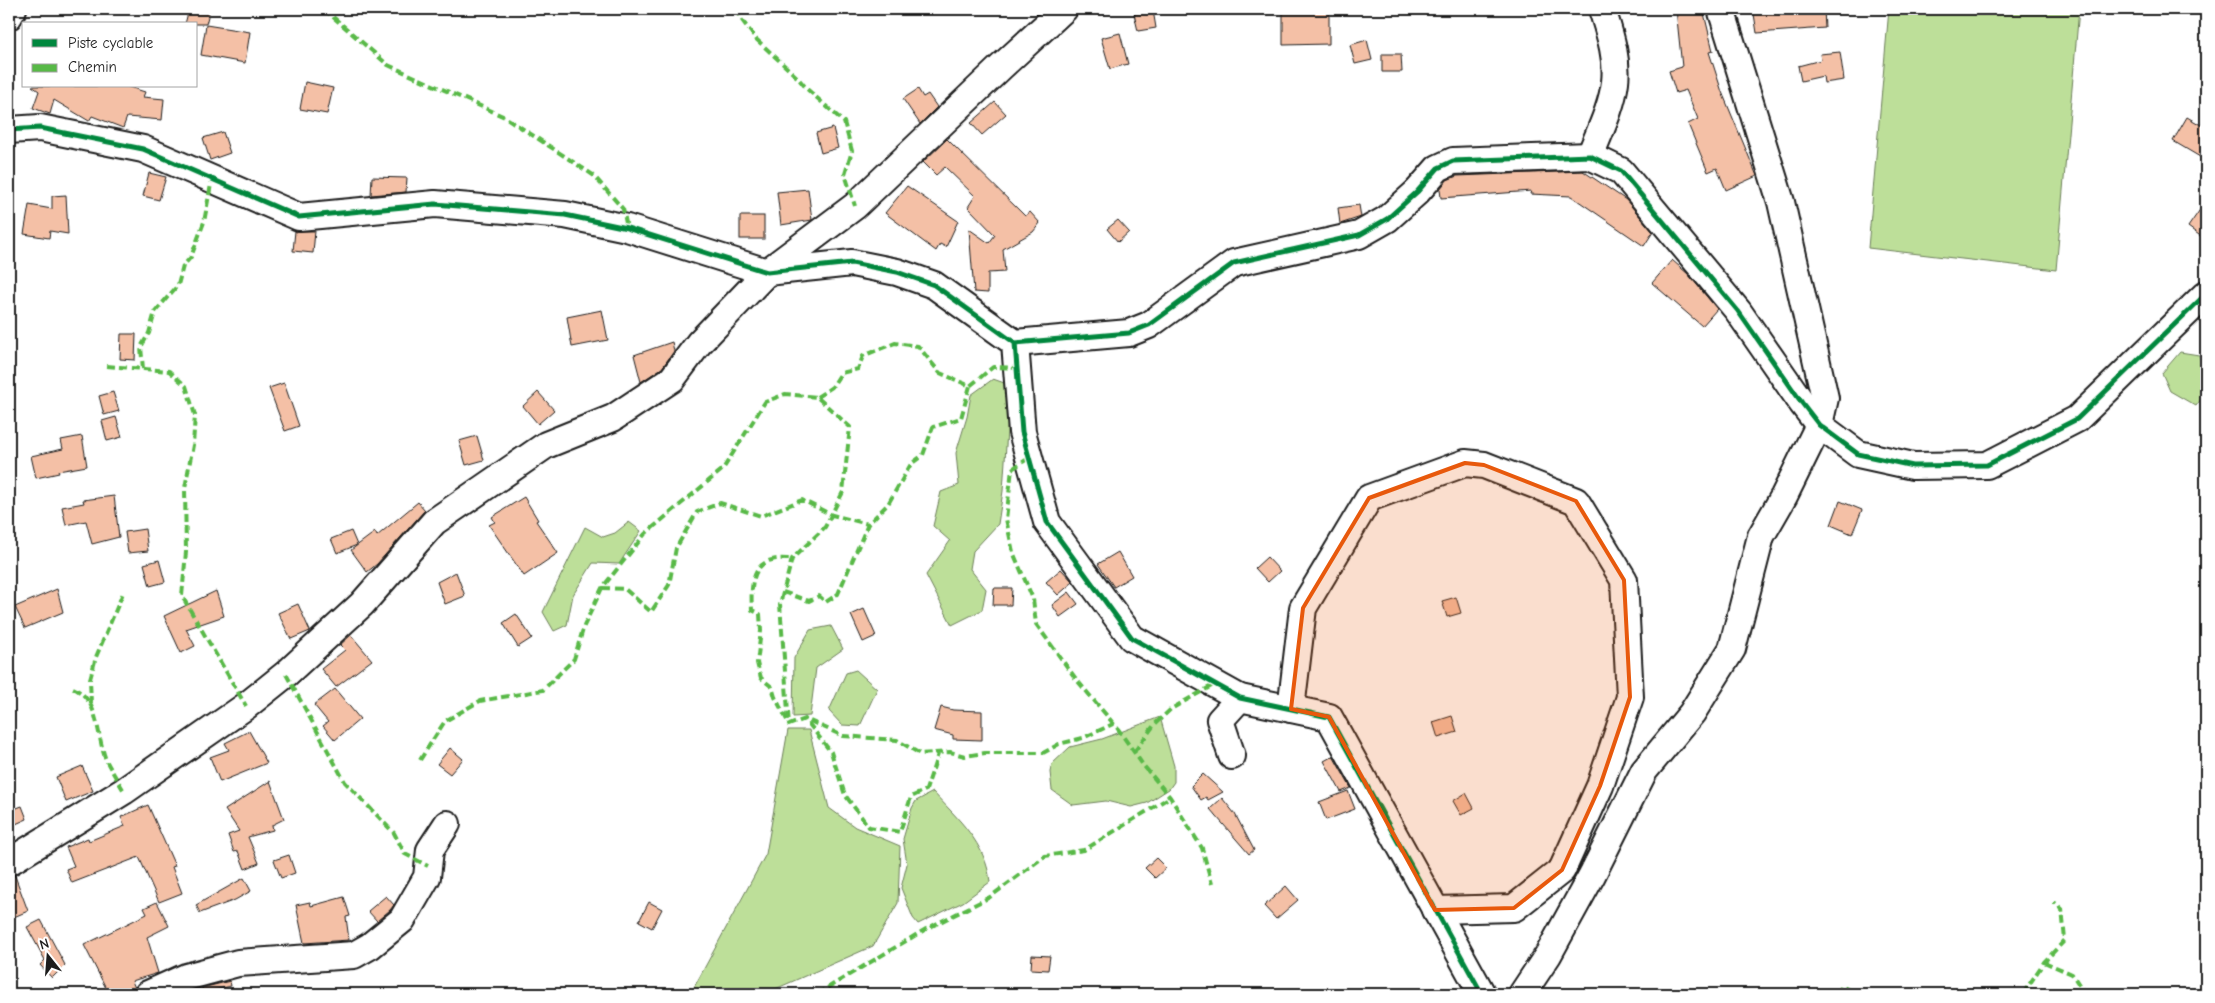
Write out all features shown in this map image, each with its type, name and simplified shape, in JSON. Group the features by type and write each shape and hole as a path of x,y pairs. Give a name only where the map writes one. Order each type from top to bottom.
{"street":[{"path":"9,16 13,9"},
{"path":"9,862 124,791 246,706 286,674 362,604 434,522 546,445 613,418 672,379 699,343 767,272 856,206 1064,9"},
{"path":"1590,156 1604,122 1615,81 1613,44 1602,9"},
{"path":"1522,994 1548,955 1592,875 1644,771 1692,713 1732,649 1761,536 1784,496 1819,425 1825,398 1785,220 1721,9"},
{"path":"9,130 40,128 143,149 299,217 435,204 565,216 627,228 767,272 852,263 897,272 934,285 1015,343 1129,333 1149,325 1234,263 1359,235 1387,219 1417,192 1438,168 1452,161 1590,156 1621,171 1678,237 1738,311 1819,425 1858,454 1913,466 1987,465 2077,419 2206,294"},
{"path":"1015,343 1022,432 1047,522 1132,638 1240,698 1329,717 1482,994"},
{"path":"1291,709 1303,608 1369,498 1465,463 1484,465 1576,501 1624,580 1630,697 1600,786 1562,870 1514,908 1435,910"},
{"path":"1232,756 1220,720 1240,698"},
{"path":"148,994 186,977 238,963 354,955 370,946 402,920 427,877 430,850 447,824"}],"highlighted area":[{"path":"1465,463 1484,465 1576,501 1624,580 1630,697 1600,786 1562,870 1514,908 1435,910 1329,717 1291,709 1303,608 1369,498"}],"green space":[{"path":"1889,9 2079,9 2056,270 1868,248"},
{"path":"2180,352 2199,355 2206,379 2206,393 2196,406 2170,391 2162,373"},
{"path":"993,379 1010,385 1003,491 998,524 973,551 970,569 986,589 982,610 952,625 926,575 950,541 933,526 941,492 959,485 956,453 967,417 971,395"},
{"path":"629,522 641,531 619,564 593,563 573,595 567,625 554,631 543,612 585,527 603,537 615,533"},
{"path":"831,626 843,649 816,668 810,716 793,717 794,658 810,630"},
{"path":"856,670 877,689 860,726 842,725 829,711 846,673"},
{"path":"1160,717 1174,766 1174,782 1169,789 1147,803 1131,807 1106,801 1073,805 1052,790 1050,772 1052,764 1070,747 1102,739"},
{"path":"788,730 809,730 829,808 855,827 900,846 898,903 873,946 764,994 703,994 692,991 766,854"},
{"path":"933,792 961,822 977,844 983,855 990,882 963,902 918,924 913,918 901,888 907,864 903,839 912,808 916,801"}],"building":[{"path":"189,9 210,9 206,24 186,22"},
{"path":"1283,9 1329,9 1329,44 1283,45"},
{"path":"1676,9 1703,9 1713,51 1709,52 1722,92 1757,176 1726,190 1717,168 1708,172 1688,124 1698,119 1686,90 1676,93 1669,71 1682,67"},
{"path":"1784,9 1824,9 1825,28 1757,33 1754,14"},
{"path":"1153,10 1156,28 1138,31 1134,14"},
{"path":"206,25 250,32 245,63 201,55"},
{"path":"1120,33 1128,64 1110,69 1101,38"},
{"path":"1367,40 1372,60 1355,64 1350,45"},
{"path":"1840,52 1844,80 1824,83 1823,76 1801,81 1798,66 1821,60 1820,54"},
{"path":"1382,54 1401,54 1402,72 1382,72"},
{"path":"305,82 333,88 327,114 300,109"},
{"path":"35,88 132,88 145,92 143,97 164,99 162,120 127,117 123,128 92,116 89,121 54,100 50,114 33,108 39,91"},
{"path":"918,89 923,97 928,94 937,107 920,124 903,99"},
{"path":"995,102 1006,114 982,135 971,123"},
{"path":"2187,117 2206,128 2206,147 2200,157 2173,141"},
{"path":"833,128 838,148 821,153 816,133"},
{"path":"223,132 230,153 210,160 203,138"},
{"path":"947,139 1025,216 1030,212 1040,223 1033,232 1003,249 1005,272 988,273 988,293 974,292 969,229 989,243 995,235 968,207 975,196 945,167 936,175 923,162"},
{"path":"1583,171 1626,200 1653,232 1644,246 1571,196 1530,194 1531,191 1441,198 1440,189 1447,180 1457,176"},
{"path":"149,173 166,177 159,200 143,196"},
{"path":"372,177 407,178 406,192 371,195"},
{"path":"907,186 958,221 946,247 940,244 936,251 885,213"},
{"path":"808,189 812,220 781,225 777,192"},
{"path":"66,195 68,234 50,231 49,238 24,234 29,205 52,209 52,196"},
{"path":"2206,201 2206,240 2188,227"},
{"path":"1359,205 1361,217 1340,224 1338,208"},
{"path":"740,216 764,216 764,239 740,239"},
{"path":"1118,220 1129,232 1118,242 1107,229"},
{"path":"295,231 315,231 313,253 293,251"},
{"path":"1672,260 1688,274 1717,309 1702,326 1652,283"},
{"path":"602,310 608,340 572,347 567,317"},
{"path":"121,334 136,334 135,360 120,359"},
{"path":"672,342 674,351 662,368 641,382 634,355"},
{"path":"284,383 299,426 285,431 269,388"},
{"path":"113,392 119,411 104,415 99,396"},
{"path":"538,392 554,410 538,424 523,406"},
{"path":"116,417 122,437 107,441 102,421"},
{"path":"82,436 87,466 58,471 59,473 36,478 31,456 63,449 61,440"},
{"path":"477,436 484,460 466,465 459,441"},
{"path":"114,496 119,537 92,544 86,521 66,525 62,507 84,503 83,500"},
{"path":"524,497 538,520 536,521 558,553 524,576 489,525 495,522 492,517"},
{"path":"1840,501 1862,510 1852,534 1831,525"},
{"path":"418,502 425,510 377,564 367,572 351,550 375,532 377,536"},
{"path":"145,529 148,551 128,553 125,532"},
{"path":"351,531 357,545 337,553 331,539"},
{"path":"1118,552 1132,576 1114,587 1098,564"},
{"path":"1267,557 1280,571 1268,582 1255,568"},
{"path":"159,560 165,582 150,586 144,564"},
{"path":"1061,569 1073,582 1058,595 1046,582"},
{"path":"456,572 465,596 445,604 437,582"},
{"path":"994,588 1012,588 1011,605 993,605"},
{"path":"57,589 63,612 25,628 15,607"},
{"path":"216,591 224,616 186,629 195,646 181,653 164,616"},
{"path":"1069,592 1078,604 1060,617 1052,605"},
{"path":"1456,597 1461,613 1447,617 1442,601"},
{"path":"298,604 310,631 291,639 278,613"},
{"path":"864,609 876,636 863,642 851,615"},
{"path":"516,614 532,638 518,647 503,623"},
{"path":"351,635 372,660 336,687 321,669 345,650 340,645"},
{"path":"335,689 360,719 335,740 323,726 328,722 314,705"},
{"path":"941,707 953,710 982,711 982,740 953,739 953,735 934,730"},
{"path":"1452,716 1457,732 1438,738 1433,722"},
{"path":"249,731 267,763 220,782 210,757 229,750 225,743"},
{"path":"450,748 463,759 450,774 437,764"},
{"path":"1333,756 1351,788 1341,792 1324,761"},
{"path":"82,766 93,791 66,802 56,777"},
{"path":"1203,774 1223,792 1208,800 1206,797 1201,800 1191,786"},
{"path":"270,781 284,819 272,825 273,830 248,837 259,863 245,869 238,851 234,852 228,835 239,831 225,810"},
{"path":"1348,791 1355,809 1326,820 1319,802"},
{"path":"1466,793 1474,808 1461,815 1453,801"},
{"path":"1222,798 1235,814 1254,850 1249,854 1210,809"},
{"path":"148,805 175,866 172,867 182,893 159,902 139,857 72,883 66,869 74,866 66,847 88,838 89,841 125,826 121,817"},
{"path":"22,806 27,819 9,827 9,811"},
{"path":"289,855 295,873 281,878 274,860"},
{"path":"1156,858 1166,868 1155,878 1145,868"},
{"path":"15,876 28,911 9,919 9,877"},
{"path":"244,878 251,891 235,900 200,913 196,905"},
{"path":"1286,886 1298,900 1276,919 1264,906"},
{"path":"386,896 394,905 377,921 368,911"},
{"path":"344,897 350,916 346,917 349,940 304,943 296,905 310,902 311,906"},
{"path":"157,902 169,926 147,937 158,973 132,981 135,988 133,994 109,994 84,945 147,914 144,908"},
{"path":"649,902 662,909 652,928 639,921"},
{"path":"41,920 65,965 52,978 40,965 45,960 27,927"},
{"path":"1032,955 1050,956 1048,970 1031,969"},
{"path":"230,981 231,986 203,993 202,988"}],"marked path":[{"path":"324,9 388,65 505,117 593,175 623,209 627,228"},
{"path":"736,9 756,39 844,122 852,151 845,174 855,206"},
{"path":"143,369 141,347 149,333 155,312 178,285 183,266 191,257 204,222 212,179"},
{"path":"817,397 832,387 841,373 858,369 863,356 895,343 918,346 940,373 970,386 993,367 1017,368"},
{"path":"107,366 169,371 186,386 195,415 193,445 185,488 186,552 182,596 246,706"},
{"path":"783,592 809,601 819,596 826,602 838,594 868,524 888,504 911,464 923,455 933,427 961,418 970,386"},
{"path":"420,760 445,721 480,701 543,690 574,659 584,626 602,588 645,534 723,469 765,402 785,394 817,397 850,427 843,492 825,527 792,559 780,604 789,725 805,719 831,752 845,795 869,827 900,832 911,797 926,790 938,754"},
{"path":"1029,458 1012,469 1006,519 1013,552 1033,599 1036,624 1076,679 1118,729 1143,765 1170,797 1202,848 1212,884"},
{"path":"602,588 625,589 651,612 669,585 676,548 697,512 720,503 761,516 802,500 832,515 868,524"},
{"path":"787,720 772,687 761,678 757,663 761,631 760,614 752,610 752,588 753,580 759,567 774,559 792,559"},
{"path":"91,704 90,679 96,657 123,593"},
{"path":"286,674 345,782 394,833 405,854 428,866"},
{"path":"1134,752 1155,724 1171,709 1215,684"},
{"path":"73,688 82,694 93,709 106,760 124,791"},
{"path":"810,721 843,736 897,740 920,754 950,752 965,756 985,753 1043,753 1059,744 1083,738 1113,724"},
{"path":"817,994 926,929 990,897 1045,856 1084,850 1170,797"},
{"path":"2023,994 2044,962 2065,940 2062,909 2054,902"},
{"path":"2044,962 2072,974 2085,994"},
{"path":"1837,994 1842,986 1855,994 1863,991 1870,994"}],"cycle path":[{"path":"9,130 40,128 143,149 299,217 435,204 565,215 627,228 767,272 852,263 897,272 934,285 1015,343 1022,432 1047,522 1132,638 1240,698 1329,717 1482,994"},
{"path":"1015,343 1129,333 1149,325 1234,263 1359,235 1387,219 1417,192 1438,168 1453,161 1590,156 1621,171 1738,311 1819,425 1858,454 1913,466 1987,465 2077,419 2206,294"}]}
